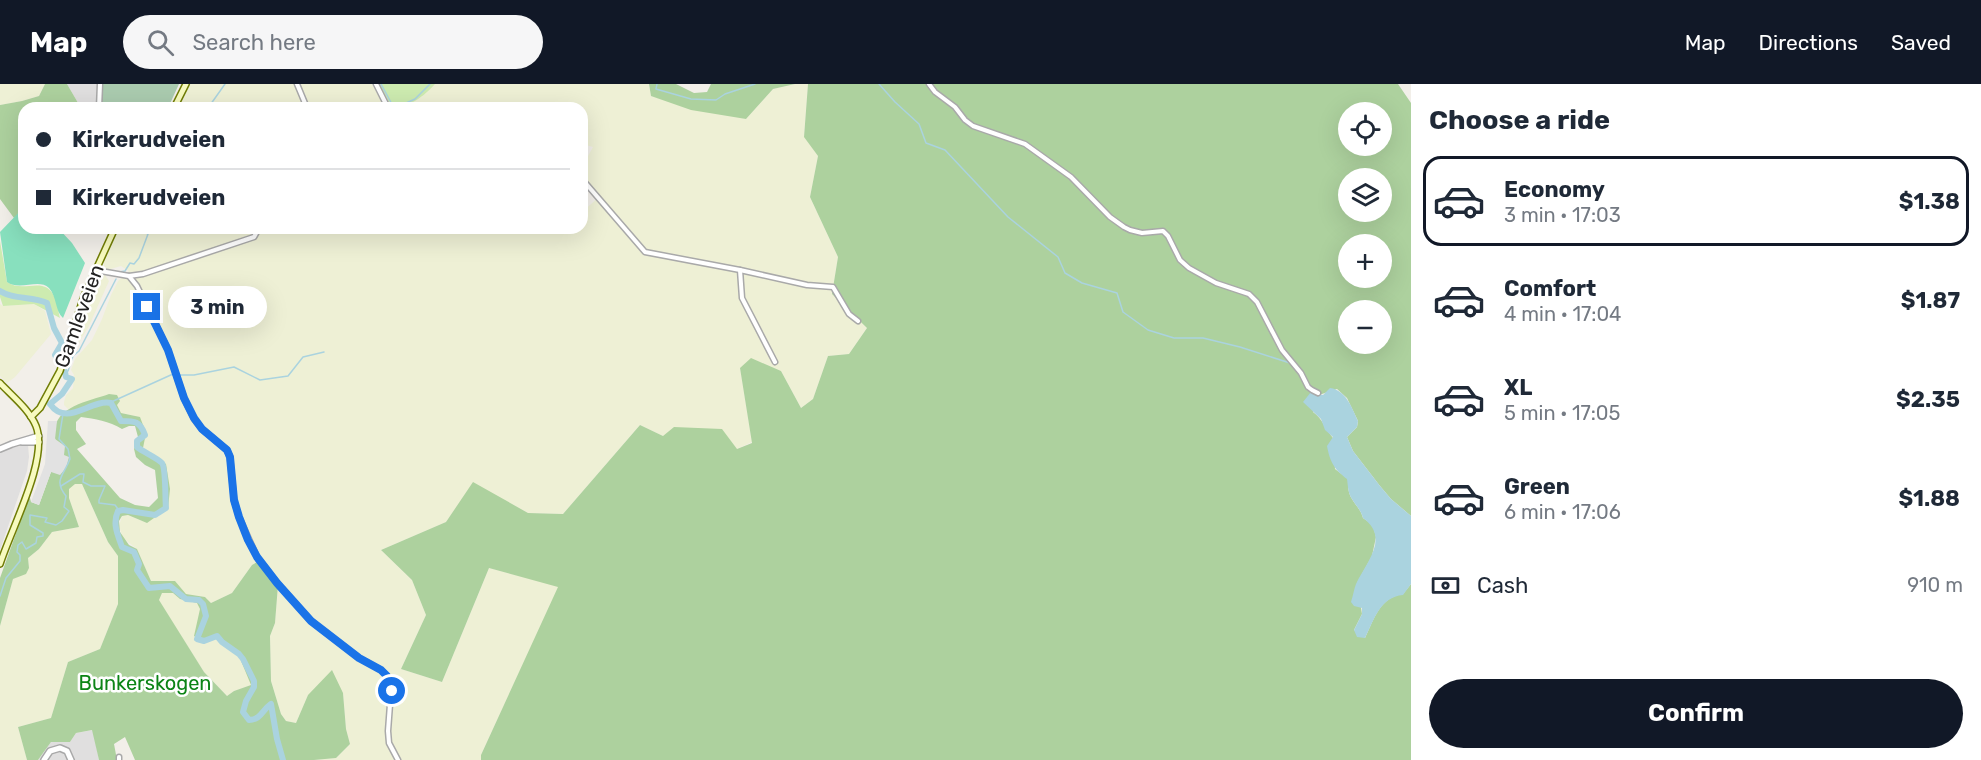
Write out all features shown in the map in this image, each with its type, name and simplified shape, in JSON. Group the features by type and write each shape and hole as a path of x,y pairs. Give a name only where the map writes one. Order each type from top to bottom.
{"main road":[{"path":"177,102 186,84"},
{"name":"Gamleveien","path":"29,415 42,403 58,375 94,270 112,234"},
{"path":"0,383 29,415 39,439 35,469 0,564"}],"street":[{"path":"99,102 100,84"},
{"path":"297,84 304,102"},
{"path":"376,84 385,102"},
{"path":"929,84 973,126 1025,144 1071,177 1110,217 1124,227 1142,232 1163,231 1180,260 1189,268 1216,283 1249,294 1257,302 1282,350 1301,373 1308,387 1318,393"},
{"path":"588,186 645,252 807,285 833,287 849,314 858,321"},
{"path":"94,270 129,276 143,274 254,237 256,234"},
{"path":"740,270 742,298 775,362"},
{"path":"129,276 137,286 168,350 184,398 194,418 202,429 227,450 230,457 234,500 248,540 257,557 311,621 359,658 381,670 387,676 392,691 389,743 398,760"},
{"path":"0,449 20,441 39,439"},
{"path":"44,760 50,751 58,748 67,751 71,760"}],"shaded area":[{"path":"67,84 101,84 102,102 78,102"},
{"path":"48,421 57,421 55,439 65,446 64,455 69,457 66,468 60,475 51,472 39,505 31,502 45,464"},
{"path":"28,445 27,471 0,550 0,453 13,447"},
{"path":"93,730 99,760 38,760 51,742 70,742 76,733"}],"green space":[{"path":"0,84 45,84 39,96 0,105"},
{"path":"45,84 67,84 78,102 18,102 18,214 14,218 0,199 0,105 39,96"},
{"path":"101,84 179,84 171,102 102,102"},
{"path":"189,84 294,84 302,102 180,102"},
{"path":"300,84 372,84 382,102 307,102"},
{"path":"379,84 435,84 412,102 389,102"},
{"path":"435,84 649,84 651,96 746,119 773,89 795,84 808,84 804,136 818,156 810,197 838,257 832,294 867,328 849,354 828,356 813,399 801,408 781,371 740,368 752,442 737,449 663,436 640,425 563,514 528,513 473,483 446,522 381,550 412,580 426,615 401,669 442,682 489,568 559,586 481,755 481,760 314,760 336,758 350,744 346,729 343,693 308,695 296,723 286,721 281,714 271,681 270,636 275,623 278,585 252,565 232,593 211,603 205,597 186,594 175,581 151,581 137,549 123,538 119,526 122,516 128,515 142,521 160,516 157,459 150,456 143,447 136,416 121,413 117,405 78,406 68,409 64,402 66,395 73,388 74,375 71,370 75,359 92,340 118,281 129,271 121,266 107,270 104,268 104,260 115,234 588,234 588,207 599,197 588,185 588,156 593,147 588,146 588,102 412,102"},
{"path":"649,84 676,84 694,93 707,92 711,84 795,84 773,89 746,119 691,110 651,96"},
{"path":"808,84 1398,84 1411,103 1411,516 1391,499 1353,451 1347,437 1357,427 1358,421 1347,398 1337,389 1319,395 1313,412 1333,438 1335,469 1348,479 1351,497 1363,518 1373,525 1376,537 1372,556 1357,583 1362,614 1354,630 1365,638 1383,604 1403,594 1411,584 1411,760 481,760 481,755 558,587 489,568 442,682 401,669 426,615 412,580 381,550 446,522 473,482 528,513 563,514 640,425 663,436 674,427 722,429 737,449 752,443 740,368 751,358 781,371 801,408 813,399 828,356 849,354 867,328 832,294 838,257 810,197 818,156 804,137"},
{"path":"18,213 18,234 64,234 72,243 85,263 63,318 52,292 45,285 18,285 7,282 0,232"},
{"path":"0,241 7,282 20,286 46,287 55,298 60,318 34,304 3,306 0,297"},
{"path":"105,275 109,281 89,326 77,346 76,339 94,281 97,276"},
{"path":"0,304 3,306 34,304 45,311 51,334 15,377 7,383 0,376"},
{"name":"Bunkerskogen","path":"109,394 117,395 120,401 117,405 121,413 140,417 146,433 143,448 150,456 166,464 170,489 168,508 147,523 128,515 122,516 119,521 120,532 129,545 137,549 151,581 175,581 186,594 205,597 211,603 232,593 252,565 259,561 278,585 275,623 270,636 271,681 281,714 286,721 296,723 308,695 332,670 343,693 346,729 350,744 336,758 135,760 125,737 114,744 117,760 99,760 92,730 76,733 70,742 51,742 38,760 27,760 18,727 51,718 68,662 100,649 118,604 118,556 108,542 82,484 75,484 69,489 69,498 79,527 52,532 39,549 28,558 29,568 26,574 13,579 0,626 0,578 28,500 30,498 31,502 39,505 51,472 64,456 55,438 58,419 72,407","holes":["81,417 107,422 122,429 135,426 138,437 134,449 136,457 155,470 158,498 149,507 135,505 120,498 77,449 86,444 76,430 76,422","162,593 173,593 180,599 197,603 200,609 194,636 203,641 217,635 225,645 237,651 251,685 227,696 204,672 159,600"]},
{"path":"75,484 82,484 108,542 118,556 118,604 100,649 68,662 51,718 18,727 27,760 0,760 0,626 13,579 26,573 29,568 28,558 39,549 52,532 79,527 69,498 69,488"},
{"path":"162,593 173,593 180,599 197,603 225,645 237,651 252,685 227,696 204,672 158,600"}],"water":[{"path":"1330,388 1336,389 1344,396 1358,421 1357,427 1347,437 1353,451 1391,499 1411,516 1411,584 1403,595 1383,605 1365,638 1357,637 1354,630 1362,614 1362,608 1354,606 1351,602 1356,584 1374,550 1375,534 1351,497 1347,479 1331,461 1327,446 1333,437 1325,430 1321,419 1303,402 1311,392 1323,395"}],"waterway":[{"path":"212,102 225,84"},
{"path":"381,84 391,102"},
{"path":"408,102 415,99 430,84"},
{"path":"657,84 656,89 691,99 716,100 725,94 755,84"},
{"path":"879,84 919,124 926,143 945,150 1008,217 1058,257 1065,273 1082,283 1117,293 1123,312 1148,330 1174,338 1203,338 1290,363"},
{"path":"119,272 125,271 130,263 134,264 139,258 148,234"},
{"path":"65,372 68,371 73,356 79,351 116,279"},
{"path":"0,291 11,296 47,303 54,328 62,343 55,355 66,377 72,379 62,394 50,404 57,411 71,413 95,405 111,403 121,421 133,422 141,427 145,435 137,441 137,447 162,463 166,508 155,515 118,511 116,525 122,547 134,552 139,564 137,570 149,588 170,586 186,599 199,600 203,604 206,616 197,639 204,641 217,636 243,659 254,681 254,687 243,712 249,720 253,719 271,704 283,760"},
{"path":"179,375 194,375 234,367 260,380 288,376 303,357 324,352"},
{"path":"109,403 173,374"},
{"path":"0,596 6,578 20,561 20,555 17,552 18,545 22,542 26,549 36,543 37,537 43,536 43,533 30,525 30,515 47,518 45,522 56,525 69,511 64,507 66,496 60,486 61,478 70,459 68,449 59,439 63,414"},
{"path":"61,486 80,474 84,474 83,482 91,486 105,486 99,503 115,505 118,511"}],"route":[{"path":"147,307 168,350 184,398 194,418 202,429 227,450 230,457 234,500 248,540 257,557 311,621 359,658 381,670 390,681 392,691"}]}
